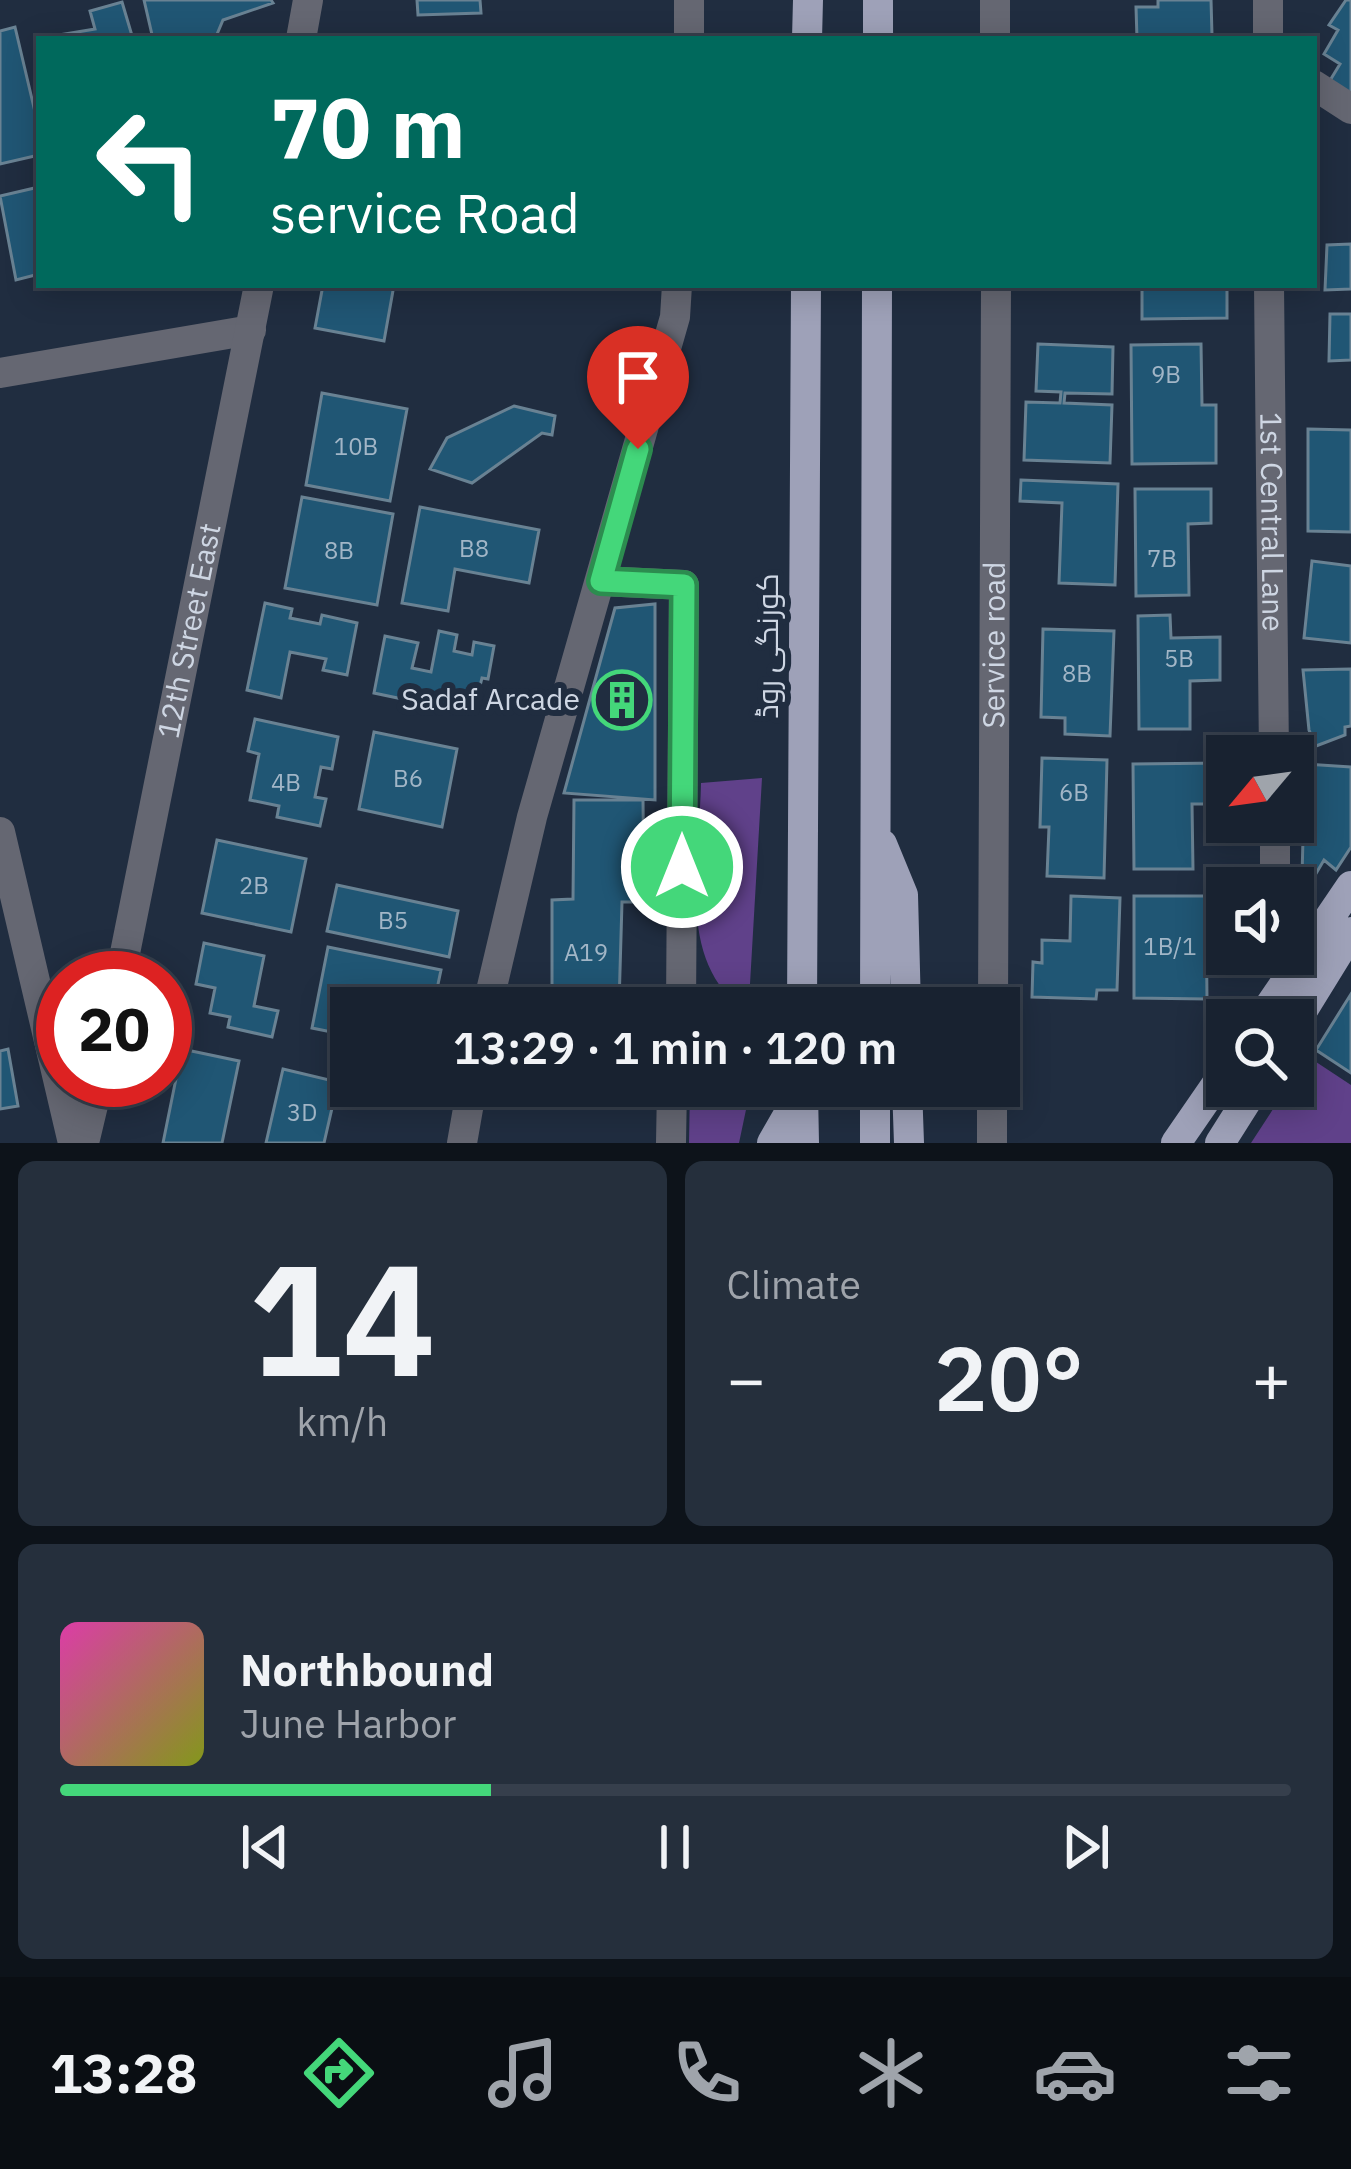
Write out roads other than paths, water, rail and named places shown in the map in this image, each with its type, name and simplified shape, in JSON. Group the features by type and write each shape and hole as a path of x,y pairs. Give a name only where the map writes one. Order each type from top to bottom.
{"main road":[{"path":"807,36 808,0"},
{"path":"878,0 878,36"},
{"name":"کورنگی روڈ","path":"802,987 806,288"},
{"path":"874,987 877,288"},
{"path":"875,827 903,895 905,987"},
{"path":"1314,933 1348,896"},
{"path":"1310,999 1351,932"},
{"path":"1176,1143 1206,1099"},
{"path":"772,1143 792,1107"},
{"path":"803,1107 804,1143"},
{"path":"874,1107 874,1143"},
{"path":"908,1107 909,1143"},
{"path":"1220,1143 1243,1107"}],"street":[{"path":"302,36 308,0"},
{"path":"688,36 689,0"},
{"path":"995,0 995,36"},
{"path":"1268,0 1268,36"},
{"path":"1317,87 1351,110"},
{"name":"12th Street East","path":"125,951 258,288"},
{"path":"492,987 532,817 675,317 676,288"},
{"name":"Service road","path":"993,987 996,288"},
{"name":"1st Central Lane","path":"1269,288 1274,735"},
{"path":"0,373 251,330"},
{"path":"601,581 684,585 682,987"},
{"path":"0,832 73,1143"},
{"path":"84,1143 93,1107"},
{"path":"462,1143 468,1107"},
{"path":"671,1143 672,1107"},
{"path":"992,1107 992,1143"}],"place":[{"name":"Sadaf Arcade","path":"622,700"}]}
